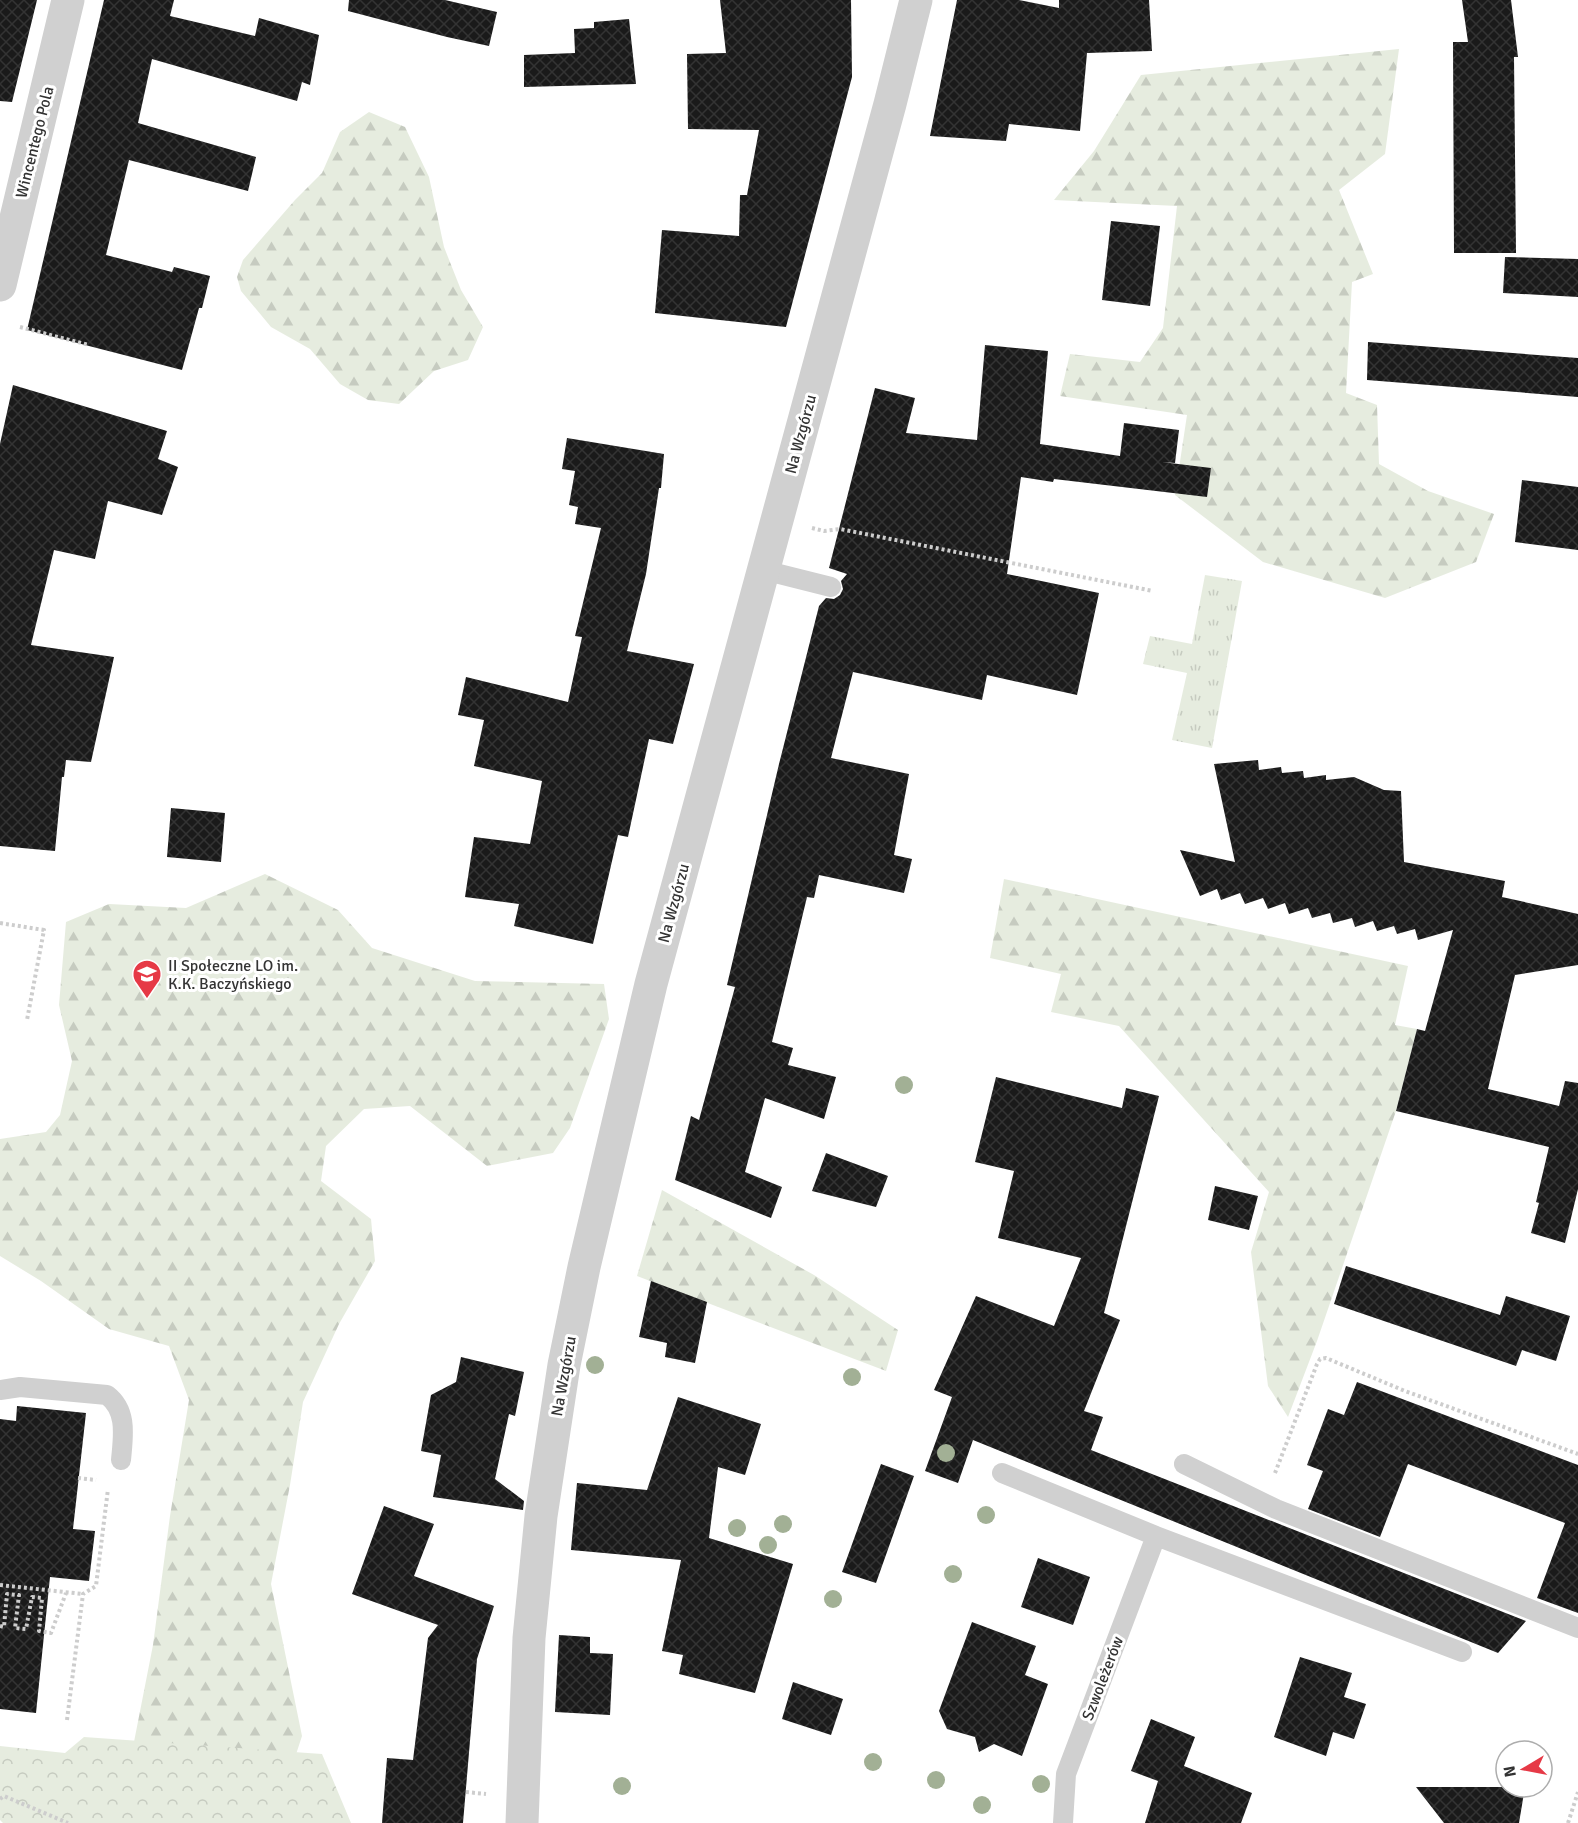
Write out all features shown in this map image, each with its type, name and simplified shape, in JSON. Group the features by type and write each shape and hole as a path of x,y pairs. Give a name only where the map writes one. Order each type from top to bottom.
{"street":[{"name":"Wincentego Pola","path":"0,285 11,192 68,0"},
{"name":"Na Wzgórzu","path":"522,1823 529,1638 534,1584 547,1473 564,1365 584,1267 651,984 890,104 916,0"}],"lane":[{"path":"763,570 831,587"},
{"path":"0,1390 20,1387 107,1395 116,1402 122,1417 121,1460"},
{"path":"1184,1464 1262,1502 1578,1628"},
{"path":"1002,1473 1156,1536 1462,1652"},
{"name":"Szwoleżerów","path":"1063,1823 1066,1774 1156,1536"}],"path":[{"path":"20,327 89,345"},
{"path":"840,529 1153,591"},
{"path":"0,923 44,930 27,1020"},
{"path":"1262,1502 1317,1364 1320,1359 1326,1358 1405,1391 1578,1454"},
{"path":"0,1585 83,1594 96,1586 110,1472 121,1460"},
{"path":"0,1626 4,1627 8,1594 19,1595 15,1628 26,1629 32,1597 42,1598 39,1631 51,1632 66,1593"},
{"path":"67,1720 83,1594"},
{"path":"1568,1823 1578,1792"},
{"path":"0,1799 3,1796 68,1823"}],"green space":[{"path":"1399,49 1385,154 1339,190 1373,274 1352,282 1346,393 1377,405 1379,464 1428,491 1494,514 1476,562 1385,598 1263,562 1175,495 1187,415 1060,396 1070,354 1140,362 1163,328 1177,206 1054,200 1094,151 1141,75"},
{"path":"369,112 405,127 429,177 444,247 461,290 483,327 468,360 434,371 399,404 368,400 340,384 310,349 271,327 241,291 237,277 243,260 295,200 322,173 340,132"},
{"path":"1205,575 1242,581 1212,748 1172,740 1187,673 1143,664 1150,636 1192,644"},
{"path":"265,874 338,910 372,948 475,981 604,984 609,1019 570,1128 553,1153 487,1166 410,1106 364,1109 326,1146 321,1181 371,1219 375,1261 339,1324 303,1402 271,1584 302,1736 284,1791 263,1823 133,1747 153,1645 170,1516 189,1400 169,1346 109,1329 41,1281 0,1256 0,1139 46,1132 60,1115 72,1061 59,1005 66,922 109,904 186,908"},
{"path":"1004,879 1408,966 1395,1025 1417,1029 1396,1111 1317,1341 1288,1417 1268,1386 1251,1252 1269,1192 1119,1026 1051,1012 1061,974 990,958"},
{"path":"662,1190 814,1275 898,1330 886,1371 637,1276"},
{"path":"84,1737 322,1754 351,1823 3,1823 0,1820 0,1746 65,1753"}],"building":[{"path":"0,0 37,0 12,102 0,101"},
{"path":"104,0 174,0 170,16 255,36 259,18 319,35 310,85 302,82 297,101 152,59 138,123 256,157 248,191 129,160 106,255 172,272 174,267 210,276 182,370 27,330"},
{"path":"349,0 445,0 497,12 489,46 348,11"},
{"path":"720,0 851,0 852,77 786,327 655,313 662,230 739,236 740,195 747,195 759,130 688,129 687,54 726,53"},
{"path":"957,0 1019,0 1059,8 1059,0 1149,0 1152,51 1087,53 1080,131 1009,124 1006,141 930,136"},
{"path":"1462,0 1511,0 1518,57 1514,57 1516,253 1454,253 1453,42 1468,42"},
{"path":"629,19 636,84 524,87 524,55 575,53 574,29 594,28 594,22"},
{"path":"1111,221 1160,226 1150,306 1102,300"},
{"path":"1505,257 1578,259 1578,297 1503,293"},
{"path":"1368,342 1578,358 1578,397 1367,380"},
{"path":"985,345 1048,351 1040,444 1120,456 1124,423 1179,430 1175,463 1162,462 1211,468 1207,497 1021,477 1007,574 1099,593 1077,695 987,675 982,700 853,672 831,758 909,774 894,855 912,859 904,893 819,875 814,898 807,897 772,1042 793,1048 788,1065 836,1077 824,1119 765,1098 745,1172 782,1187 771,1218 675,1180 691,1116 699,1120 735,987 727,985 819,606 826,598 834,599 840,595 843,589 841,581 847,574 829,568 875,388 915,398 906,433 977,440"},
{"path":"13,385 167,431 158,459 178,467 162,515 108,501 95,559 54,550 31,645 114,657 91,762 66,760 64,777 62,777 55,851 0,846 0,444"},
{"path":"567,438 664,454 661,488 659,488 646,574 627,651 694,664 673,744 649,739 628,837 618,835 593,944 514,926 519,904 465,897 474,837 530,844 542,781 474,766 484,720 458,715 466,677 568,702 582,637 575,636 601,528 575,524 578,507 569,505 575,471 562,469"},
{"path":"1522,480 1578,487 1578,550 1515,542"},
{"path":"1258,760 1259,770 1281,767 1282,773 1303,771 1304,778 1326,775 1326,780 1354,777 1384,790 1401,791 1404,862 1505,881 1502,897 1578,914 1578,965 1515,975 1488,1089 1559,1106 1565,1081 1578,1083 1578,1189 1565,1243 1531,1233 1549,1147 1396,1111 1417,1029 1425,1031 1453,930 1418,940 1415,929 1397,934 1394,926 1377,931 1373,921 1355,927 1352,918 1333,923 1330,913 1312,918 1308,908 1289,914 1285,903 1268,909 1263,898 1245,904 1240,893 1221,900 1217,889 1200,896 1180,850 1235,862 1214,764"},
{"path":"171,808 225,813 221,862 167,857"},
{"path":"996,1077 1122,1108 1126,1088 1159,1096 1104,1313 1120,1320 1084,1411 1103,1417 1091,1450 1526,1621 1498,1653 973,1440 958,1483 925,1471 952,1397 934,1390 976,1296 1054,1326 1081,1258 998,1238 1014,1171 975,1162"},
{"path":"826,1153 888,1176 876,1207 812,1191"},
{"path":"1215,1186 1258,1196 1249,1230 1208,1220"},
{"path":"1346,1266 1500,1315 1506,1296 1570,1316 1556,1361 1522,1350 1516,1366 1334,1304"},
{"path":"651,1281 707,1302 695,1363 665,1357 667,1343 639,1337"},
{"path":"461,1357 524,1372 515,1416 509,1414 495,1479 524,1501 523,1510 433,1497 441,1455 421,1451 431,1395 456,1382"},
{"path":"1357,1382 1578,1465 1578,1613 1537,1598 1565,1523 1408,1464 1380,1537 1308,1509 1323,1471 1307,1465 1328,1409 1344,1415"},
{"path":"678,1397 761,1424 745,1475 718,1467 709,1538 793,1564 755,1693 679,1674 683,1655 662,1651 681,1560 571,1550 577,1483 647,1490"},
{"path":"17,1406 86,1413 73,1529 95,1531 89,1581 50,1577 36,1713 0,1709 0,1419 16,1421"},
{"path":"881,1464 914,1476 876,1583 842,1572"},
{"path":"384,1506 434,1524 414,1576 494,1606 477,1659 463,1823 382,1823 387,1758 413,1760 428,1638 438,1625 352,1594"},
{"path":"1038,1558 1090,1577 1073,1625 1021,1607"},
{"path":"972,1622 1036,1646 1025,1675 1048,1684 1022,1756 994,1744 979,1752 975,1737 947,1729 939,1711"},
{"path":"559,1635 590,1637 590,1653 613,1654 610,1715 555,1712"},
{"path":"1300,1657 1352,1673 1344,1697 1366,1704 1354,1739 1333,1732 1326,1756 1274,1737"},
{"path":"793,1682 843,1699 831,1735 782,1719"},
{"path":"1151,1719 1195,1737 1184,1766 1252,1793 1241,1823 1145,1823 1158,1781 1131,1771"},
{"path":"1416,1787 1494,1787 1494,1799 1523,1799 1519,1823 1444,1823"}],"place":[{"name":"II Społeczne LO im. K.K. Baczyńskiego","path":"147,1000"}]}
